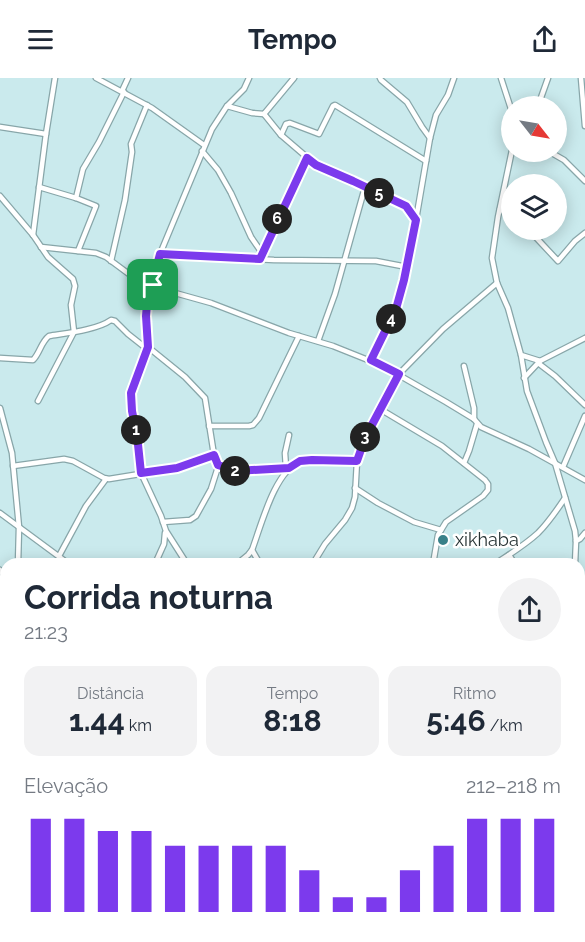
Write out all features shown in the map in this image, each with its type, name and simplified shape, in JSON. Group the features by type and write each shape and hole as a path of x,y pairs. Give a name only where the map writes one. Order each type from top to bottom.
{"street":[{"path":"33,235 55,78"},
{"path":"96,78 147,105 204,145"},
{"path":"76,198 83,169 99,142 128,78"},
{"path":"183,558 166,531 141,473 131,393 148,348 147,304 160,254 215,123 227,106 244,89 249,78"},
{"path":"264,114 294,78"},
{"path":"380,78 407,102 430,138"},
{"path":"371,360 396,309 407,267 434,122 454,78"},
{"path":"501,78 507,96"},
{"path":"542,96 548,78"},
{"path":"581,78 585,126"},
{"path":"236,97 238,109"},
{"path":"111,261 125,200 132,152 131,144 147,105"},
{"path":"281,135 286,124 290,123 319,134 335,105 426,160"},
{"path":"227,106 264,114 281,135 316,165 406,206 416,220"},
{"path":"422,127 434,122"},
{"path":"0,127 46,134"},
{"path":"202,151 222,177 251,237 262,253"},
{"path":"260,259 307,158"},
{"path":"510,162 492,258 497,283 508,308 521,355 527,391 555,462 580,541"},
{"path":"566,162 585,181"},
{"path":"39,187 96,206 78,251"},
{"path":"318,341 335,294 365,187"},
{"path":"0,196 33,235 48,257 75,282 71,305 74,332 38,402"},
{"path":"406,206 419,204"},
{"path":"538,240 558,261 575,241 585,234"},
{"path":"41,248 96,253 137,280 211,303 272,327 371,360 399,374 492,432 555,462 585,480"},
{"path":"160,254 376,261 407,267"},
{"path":"316,558 352,508 355,497 357,461 365,438 399,374 444,329 497,283"},
{"path":"0,358 33,360 49,336 74,332 113,320 134,340 185,377 202,394 205,398 218,468 211,489 196,516 190,520 163,522"},
{"path":"209,426 249,426 256,423 299,336"},
{"path":"524,378 539,362 585,338"},
{"path":"521,355 539,362 585,405"},
{"path":"464,366 475,422 464,463"},
{"path":"0,408 12,453 19,527 18,558"},
{"path":"380,409 442,446 488,484 488,490 483,496 446,522 437,539 434,558"},
{"path":"563,467 585,416"},
{"path":"288,468 285,453 289,435"},
{"path":"13,466 64,459 73,461 106,479 177,468 214,455"},
{"path":"244,558 252,550 279,481 288,468 300,461 357,461"},
{"path":"218,465 236,471 288,468"},
{"path":"59,556 86,506 106,479"},
{"path":"355,488 414,522 441,530"},
{"path":"504,558 538,533 565,498"},
{"path":"0,513 62,558"},
{"path":"158,558 164,544 166,531"},
{"path":"576,558 580,541 585,533"},
{"path":"252,550 257,558"}],"place":[{"name":"xikhaba","path":"443,540"}],"route":[{"path":"307,158 325,170 406,206 416,220 396,309 371,360 399,374 365,438 357,461 312,460 300,461 289,468 236,471 218,465 214,455 177,468 141,473 131,393 148,347 146,316 153,285 160,254 260,259 307,158"}]}
